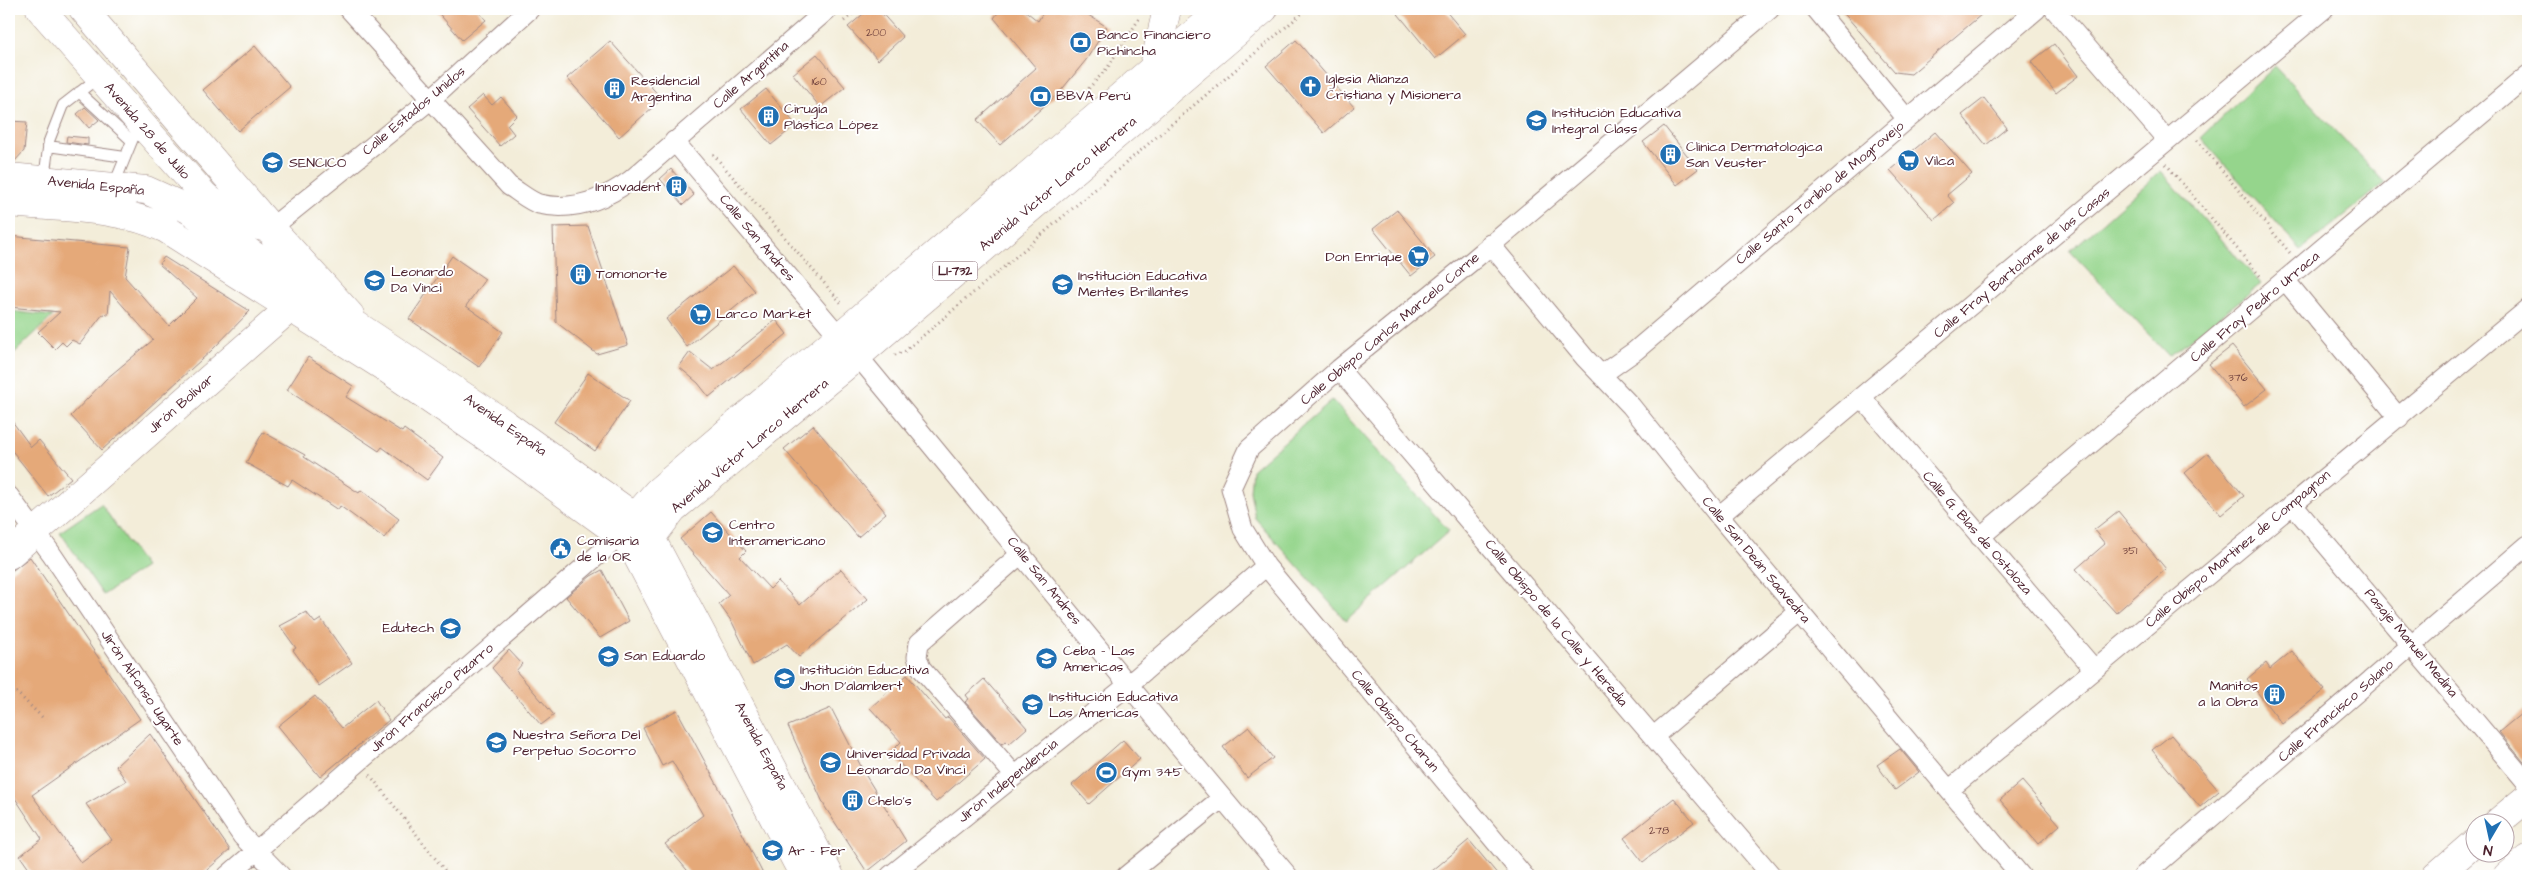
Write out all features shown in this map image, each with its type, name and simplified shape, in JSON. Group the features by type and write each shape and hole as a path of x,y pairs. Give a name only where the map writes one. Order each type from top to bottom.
{"main road":[{"name":"Avenida 28 de Julio","path":"40,9 89,84 136,131 182,170 220,209 240,220 271,228"},
{"path":"83,9 271,228 362,329"},
{"name":"Avenida Víctor Larco Herrera","path":"848,346 850,306 1153,70 1223,9"},
{"name":"Avenida Víctor Larco Herrera","path":"635,530 673,509 848,346 1264,9"},
{"path":"1153,70 1155,12"},
{"path":"89,84 125,57"},
{"path":"146,190 167,186 182,170"},
{"name":"Avenida España","path":"9,177 146,190 188,209 291,296 384,367 492,441 635,530"},
{"name":"Avenida España","path":"9,203 112,213 152,222 291,296 362,329 504,423 635,530 830,876"},
{"path":"271,228 291,296"},
{"name":"Jirón Bolívar","path":"9,555 291,296"},
{"name":"Avenida España","path":"635,530 635,552 804,876"},
{"path":"2510,812 2528,797"},
{"path":"2436,876 2464,852"},
{"path":"2509,876 2528,859"}],"street":[{"name":"Calle Argentina","path":"350,9 509,186 538,204 570,206 610,195 631,180 828,9"},
{"name":"Calle Estados Unidos","path":"271,228 430,100 530,9"},
{"name":"Calle Obispo Carlos Marcelo Corne","path":"1266,566 1243,530 1231,488 1248,449 1339,369 1472,261 1770,9"},
{"path":"1816,9 1907,120"},
{"name":"Calle Santo Toribio de Mogrovejo","path":"1601,375 1635,351 2037,9"},
{"path":"2054,9 2161,146"},
{"name":"Calle Fray Bartolome de las Casas","path":"1719,516 2324,9"},
{"name":"Calle Fray Pedro Urraca","path":"1980,536 2528,75"},
{"name":"Calle San Andres","path":"674,141 1022,553 1128,686 1288,876"},
{"name":"Calle San Deán Saavedra","path":"1490,244 1601,375 1631,406 1719,516 2021,876"},
{"path":"2279,286 2399,418"},
{"name":"Calle Obispo Martinez de Compagnon","path":"1949,790 2528,310"},
{"name":"Calle Obispo de la Calle y Heredia","path":"1339,369 1772,876"},
{"name":"Calle G. Blas de Ostoloza","path":"1860,397 2094,669"},
{"name":"Jirón Alfonso Ugarte","path":"9,496 51,553 242,836 281,876"},
{"name":"Pasaje Manuel Medina","path":"2292,504 2528,784"},
{"name":"Jirón Francisco Pizarro","path":"227,876 635,530"},
{"name":"Calle Francisco Solano","path":"2143,876 2528,545"},
{"path":"1015,776 921,668 917,657 918,643 1022,553"},
{"path":"1128,686 1266,566"},
{"name":"Calle Obispo Charun","path":"1266,566 1524,876"},
{"path":"1653,736 1800,612"},
{"name":"Jirón Independencia","path":"890,876 1128,686"},
{"path":"1126,876 1222,798"}],"lane":[{"path":"44,180 48,146 63,105 89,84"},
{"path":"114,186 136,131"},
{"path":"48,146 125,157"}],"path":[{"path":"894,356 905,351 1307,9"},
{"path":"1079,100 1155,12"},
{"path":"2185,126 2302,267"},
{"path":"2161,146 2279,286"},
{"path":"710,152 850,306"},
{"path":"9,685 43,718"},
{"path":"368,773 449,876"}],"green space":[{"path":"2275,66 2385,183 2301,250 2201,138"},
{"path":"2161,171 2261,284 2169,356 2070,251"},
{"path":"9,311 53,316 9,358"},
{"path":"1332,400 1449,531 1346,621 1255,518 1250,491 1252,470"},
{"path":"101,504 145,567 103,595 60,532"}],"building":[{"path":"435,9 476,9 486,20 462,40"},
{"path":"869,9 878,9 903,37 878,60 848,27"},
{"path":"1001,9 1023,9 1038,21 1045,9 1079,9 1107,27 1086,60 1059,93 1000,145 977,120 1036,68 994,18"},
{"path":"1394,9 1444,9 1465,34 1435,59"},
{"path":"1840,9 1988,9 1911,74 1895,72"},
{"name":"Iglesia Alianza Cristiana y Misionera","path":"1296,40 1354,107 1324,133 1266,66"},
{"name":"Residencial Argentina","path":"610,41 662,99 619,137 567,78"},
{"path":"2054,44 2078,76 2056,93 2031,62"},
{"path":"255,46 290,87 238,131 203,90"},
{"path":"817,54 845,87 820,107 793,74"},
{"name":"Cirugía Plástica López","path":"766,89 796,125 771,145 741,109"},
{"path":"483,95 492,105 501,97 517,115 507,125 514,134 500,146 467,109"},
{"path":"1984,98 2007,128 1986,145 1962,115"},
{"path":"85,107 99,120 89,128 77,114"},
{"path":"9,121 27,122 24,151 14,162 9,162"},
{"name":"Clinica Dermatologica San Veuster","path":"1664,126 1698,169 1677,185 1643,142"},
{"path":"1935,132 1972,174 1947,195 1954,203 1934,220 1890,170"},
{"path":"67,136 88,138 88,145 66,142"},
{"name":"Innovadent","path":"671,169 694,195 683,205 660,179"},
{"path":"1397,210 1435,257 1411,276 1373,229"},
{"name":"Tomonorte","path":"588,226 628,345 597,354 556,322 553,227"},
{"path":"9,236 130,247 125,277 169,326 197,298 159,264 164,257 250,311 212,350 102,450 71,416 106,379 153,340 110,291 108,315 103,314 80,344 72,340 66,346 62,342 55,349 38,332 60,312 9,307"},
{"path":"452,256 485,279 466,306 503,332 479,367 409,319"},
{"name":"Larco Market","path":"733,266 755,291 687,347 666,319"},
{"path":"776,320 787,334 709,397 698,383 679,367 690,352 713,370"},
{"path":"2232,346 2267,389 2244,407 2209,364"},
{"path":"308,357 353,386 346,397 402,432 404,429 443,458 427,480 382,447 379,451 287,390"},
{"path":"588,373 630,401 595,451 554,422"},
{"path":"9,417 31,447 39,440 71,478 48,496 9,447"},
{"path":"813,425 886,513 858,537 784,449"},
{"path":"263,432 305,455 304,457 359,493 361,490 399,519 384,538 340,506 338,510 292,480 288,486 246,463"},
{"path":"2208,453 2244,496 2221,515 2185,473"},
{"path":"2118,511 2166,569 2116,613 2076,569 2105,544 2094,530"},
{"path":"711,512 746,551 740,557 770,589 778,581 800,605 841,569 868,599 799,657 787,644 753,665 732,622 719,604 729,595 680,539"},
{"path":"30,557 140,719 32,795 81,863 112,840 86,804 126,781 116,766 150,734 230,850 200,876 34,876 20,856 42,839 9,789 9,573"},
{"path":"602,570 629,621 600,638 566,597 591,576"},
{"path":"306,612 315,623 321,619 352,663 319,686 293,650 296,648 280,626"},
{"path":"509,650 522,664 516,671 554,715 541,725 492,668"},
{"path":"2292,651 2325,690 2282,724 2247,679 2266,663 2270,669"},
{"path":"907,675 945,719 948,717 985,759 936,802 890,753 901,742 870,708"},
{"path":"984,679 1027,728 1009,744 1006,741 1002,744 965,702 969,699 966,695"},
{"path":"315,696 342,728 376,700 389,720 320,777 278,726"},
{"path":"831,708 866,776 906,841 867,872 825,807 788,726"},
{"path":"2528,708 2528,767 2499,732"},
{"path":"677,710 764,876 692,876 665,844 703,815 672,761 662,766 643,728"},
{"path":"1249,727 1273,758 1247,778 1223,747"},
{"path":"2171,735 2219,791 2200,807 2152,750"},
{"name":"Gym 345","path":"1123,740 1140,759 1089,804 1072,785"},
{"path":"1900,749 1919,772 1895,790 1877,765"},
{"path":"2022,781 2060,825 2038,844 2000,800"},
{"path":"1674,798 1694,822 1643,862 1624,838"},
{"path":"1469,840 1499,876 1426,876"}],"place":[{"name":"Banco Financiero Pichincha","path":"1081,43"},
{"name":"Iglesia Alianza Cristiana y Misionera","path":"1310,87"},
{"name":"Residencial Argentina","path":"615,89"},
{"name":"BBVA Perú","path":"1040,96"},
{"name":"Cirugía Plástica López","path":"768,117"},
{"name":"Institución Educativa Integral Class","path":"1536,121"},
{"name":"Clinica Dermatologica San Veuster","path":"1670,155"},
{"name":"Vilca","path":"1909,161"},
{"name":"SENCICO","path":"273,163"},
{"name":"Innovadent","path":"677,187"},
{"name":"Don Enrique","path":"1418,257"},
{"name":"Tomonorte","path":"580,274"},
{"name":"Leonardo Da Vinci","path":"375,280"},
{"name":"Institución Educativa Mentes Brillantes","path":"1062,284"},
{"name":"Larco Market","path":"700,314"},
{"name":"Centro Interamericano","path":"713,533"},
{"name":"Comisarìa de la OR","path":"561,549"},
{"name":"Edutech","path":"450,628"},
{"name":"San Eduardo","path":"608,656"},
{"name":"Ceba - Las Americas","path":"1047,659"},
{"name":"Institución Educativa Jhon D'alambert","path":"784,678"},
{"name":"Manitos a la Obra","path":"2274,694"},
{"name":"Institución Educativa Las Americas","path":"1033,705"},
{"name":"Nuestra Señora Del Perpetuo Socorro","path":"497,743"},
{"name":"Universidad Privada Leonardo Da Vinci","path":"831,762"},
{"name":"Gym 345","path":"1106,772"},
{"name":"Chelo's","path":"852,801"},
{"name":"Ar - Fer","path":"772,851"}]}
